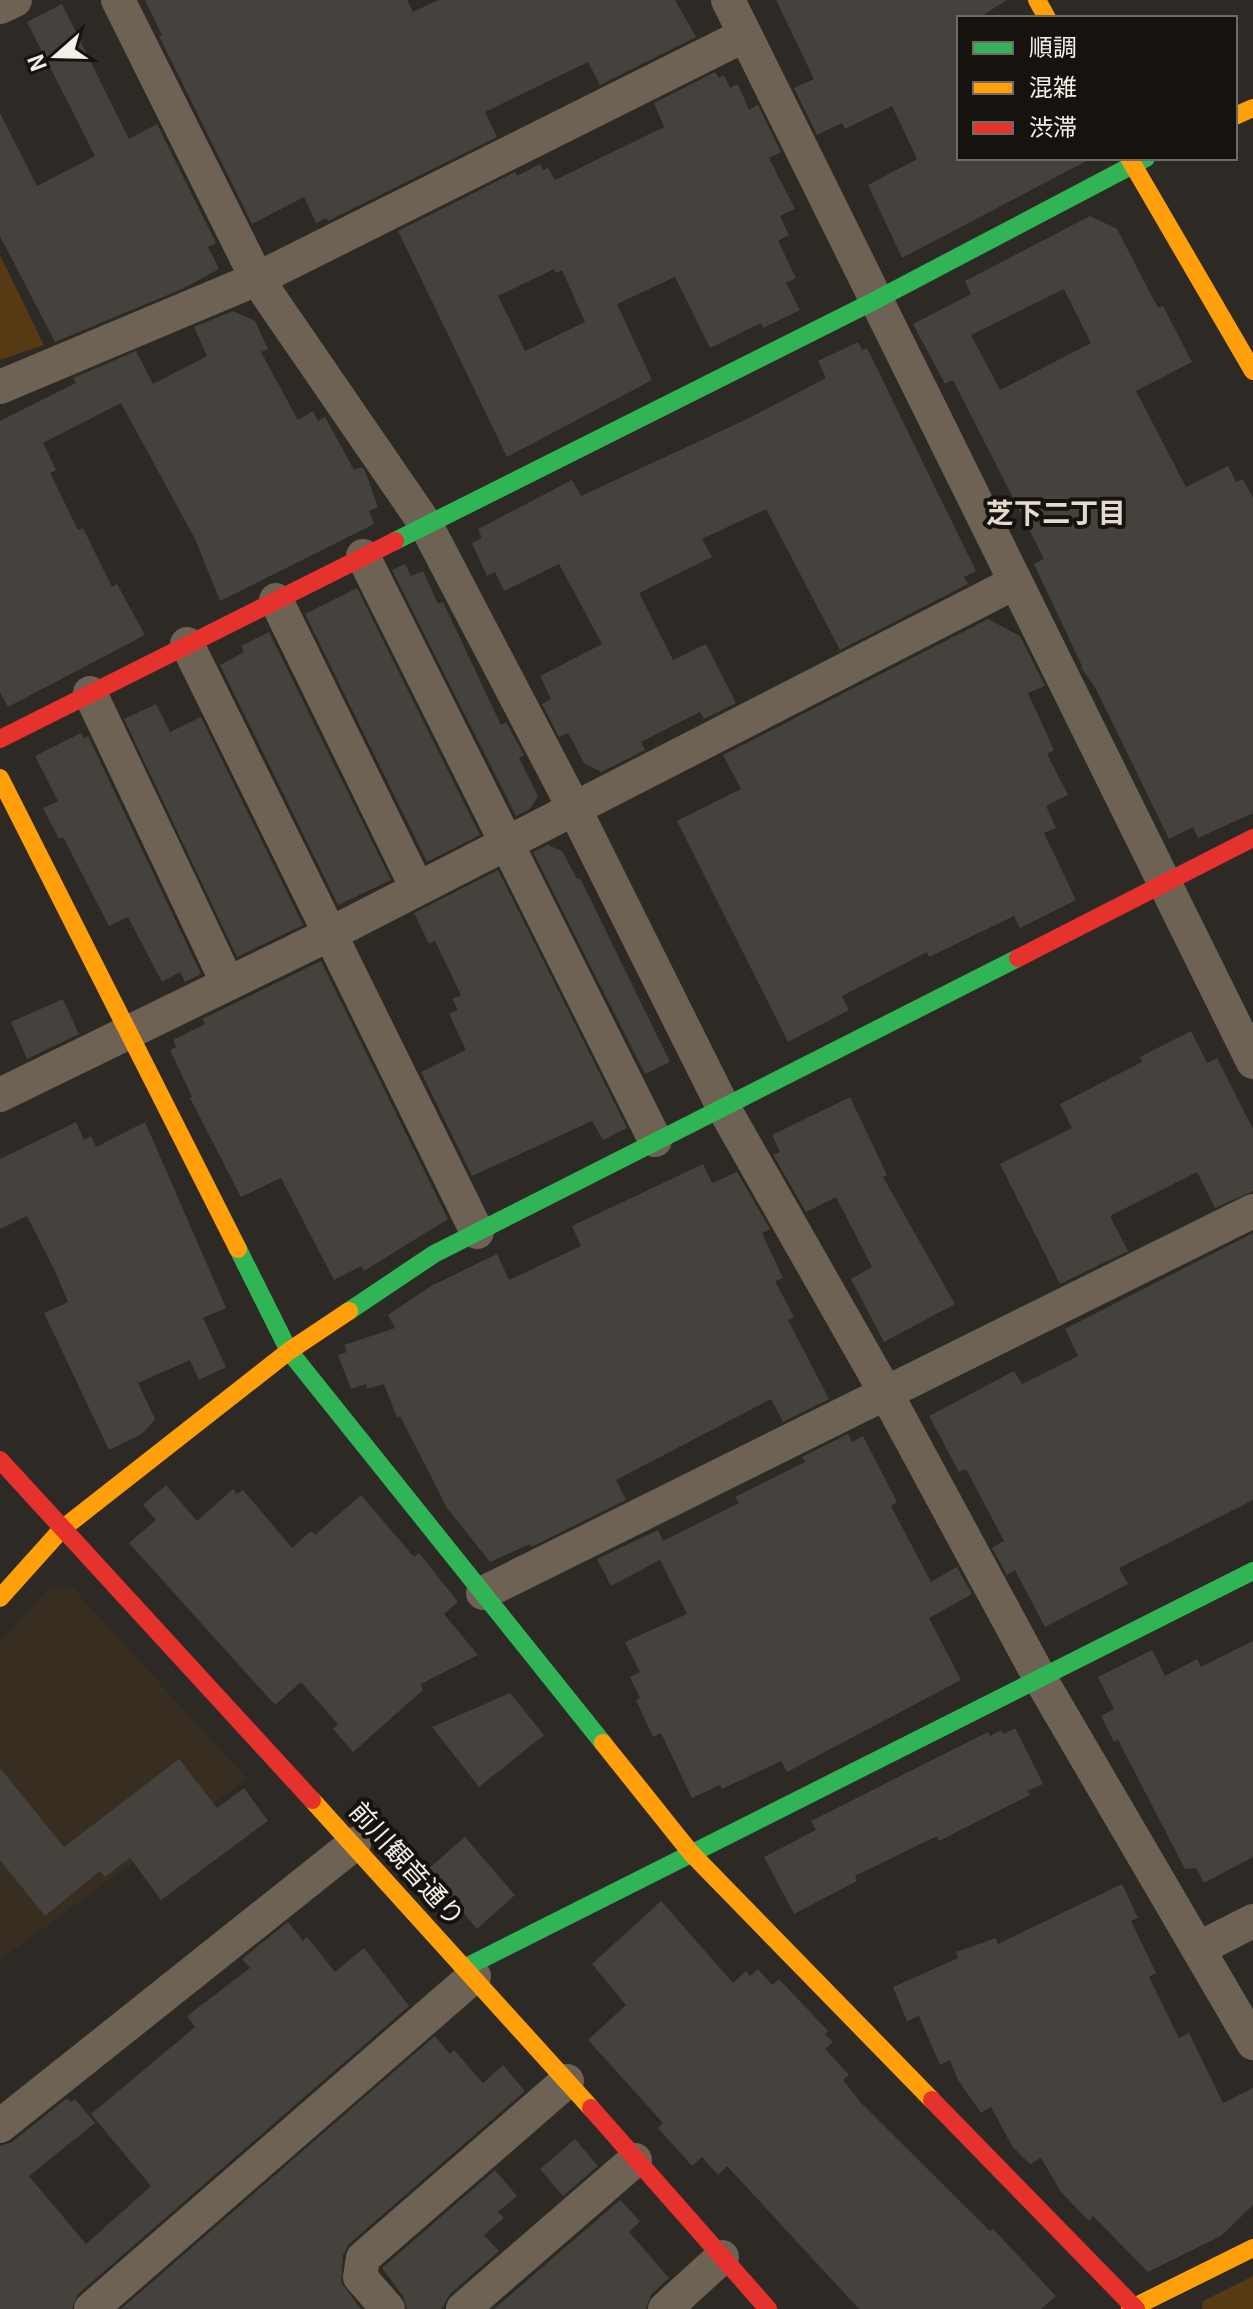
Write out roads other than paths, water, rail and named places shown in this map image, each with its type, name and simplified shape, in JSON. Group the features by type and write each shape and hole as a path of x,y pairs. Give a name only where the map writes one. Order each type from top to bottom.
{"street":[{"path":"0,7 15,0"},
{"path":"118,0 257,279 426,525 574,808 722,1105 887,1395 1041,1680 1253,2043"},
{"path":"728,0 874,301 1253,1062"},
{"path":"0,387 257,279 745,35"},
{"path":"0,739 874,301 1136,160 1253,371"},
{"path":"363,556 655,1140"},
{"path":"0,1095 330,934 1014,583"},
{"path":"276,600 417,888"},
{"path":"187,644 477,1232"},
{"path":"90,693 228,984"},
{"path":"0,778 289,1351 691,1853 1133,2308 1253,2248"},
{"path":"0,1598 62,1529 289,1351 434,1254 722,1105 1253,838"},
{"path":"483,1593 1253,1211"},
{"name":"前川観音通り","path":"0,1460 470,1972 768,2309"},
{"path":"91,2309 470,1972 691,1853 1253,1571"},
{"path":"0,2126 354,1844"},
{"path":"1198,1949 1253,1921"},
{"path":"388,2309 360,2277 363,2258 567,2081"},
{"path":"463,2309 635,2160"},
{"path":"665,2309 722,2257"}],"district":[{"name":"芝下二丁目","path":"1056,513"}]}
